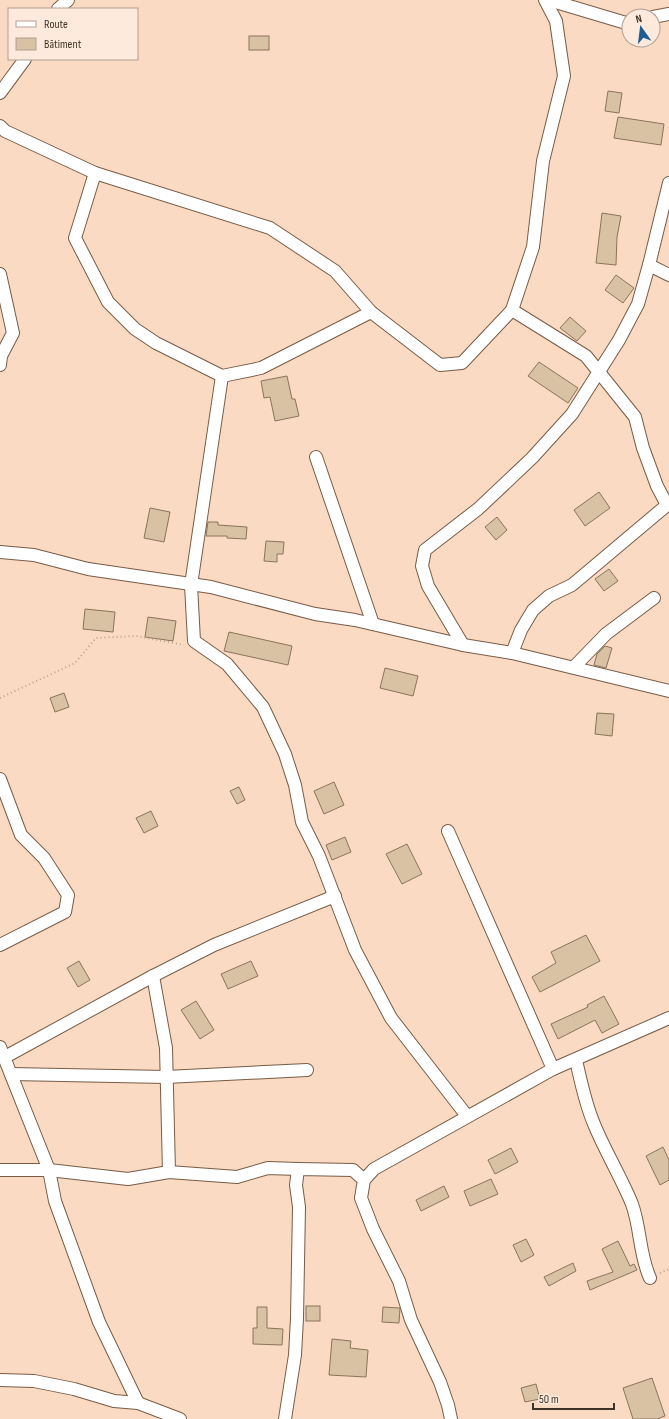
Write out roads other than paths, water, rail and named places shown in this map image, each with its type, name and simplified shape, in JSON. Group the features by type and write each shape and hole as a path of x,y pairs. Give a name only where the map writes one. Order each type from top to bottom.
{"street":[{"path":"59,8 68,0"},
{"path":"0,126 6,131 95,173 270,228 335,271 371,312 440,365 462,363 512,310 533,247 543,161 564,76 556,21 545,0"},
{"path":"549,0 621,22"},
{"path":"0,93 24,60"},
{"path":"95,173 75,238 108,302 135,328 156,343 222,376 261,368 371,312"},
{"path":"463,646 428,586 422,566 425,550 478,509 532,458 572,414 619,340 638,304 650,265 669,183"},
{"path":"650,265 669,275"},
{"path":"0,274 13,333 1,356 0,365"},
{"path":"512,310 586,356 635,417 643,448 657,486 668,504 572,585 549,596 533,610 521,630 512,653"},
{"path":"222,376 191,585 194,641 227,664 262,707 285,754 295,784 302,822 319,856 355,950 391,1018 467,1116"},
{"path":"316,457 373,624"},
{"path":"0,552 34,555 88,569 219,589 315,614 373,624 463,646 512,653 669,691"},
{"path":"574,667 606,634 654,598"},
{"path":"0,779 21,835 44,858 68,895 65,912 0,945"},
{"path":"448,831 553,1069"},
{"path":"138,1403 99,1322 55,1201 49,1170 3,1052 214,946 335,896"},
{"path":"153,976 166,1048 169,1172"},
{"path":"451,1419 440,1382 411,1320 398,1281 360,1198 364,1180 374,1169 553,1069 669,1018"},
{"path":"576,1060 582,1092 594,1124 632,1204 638,1226 643,1262 650,1278"},
{"path":"11,1074 166,1078 307,1070"},
{"path":"0,1170 49,1170 128,1179 169,1172 237,1177 268,1168 353,1170 364,1180"},
{"path":"285,1419 296,1355 298,1207 296,1185 298,1169"},
{"path":"0,1380 34,1381 74,1389 114,1401 138,1403 180,1419"}]}
